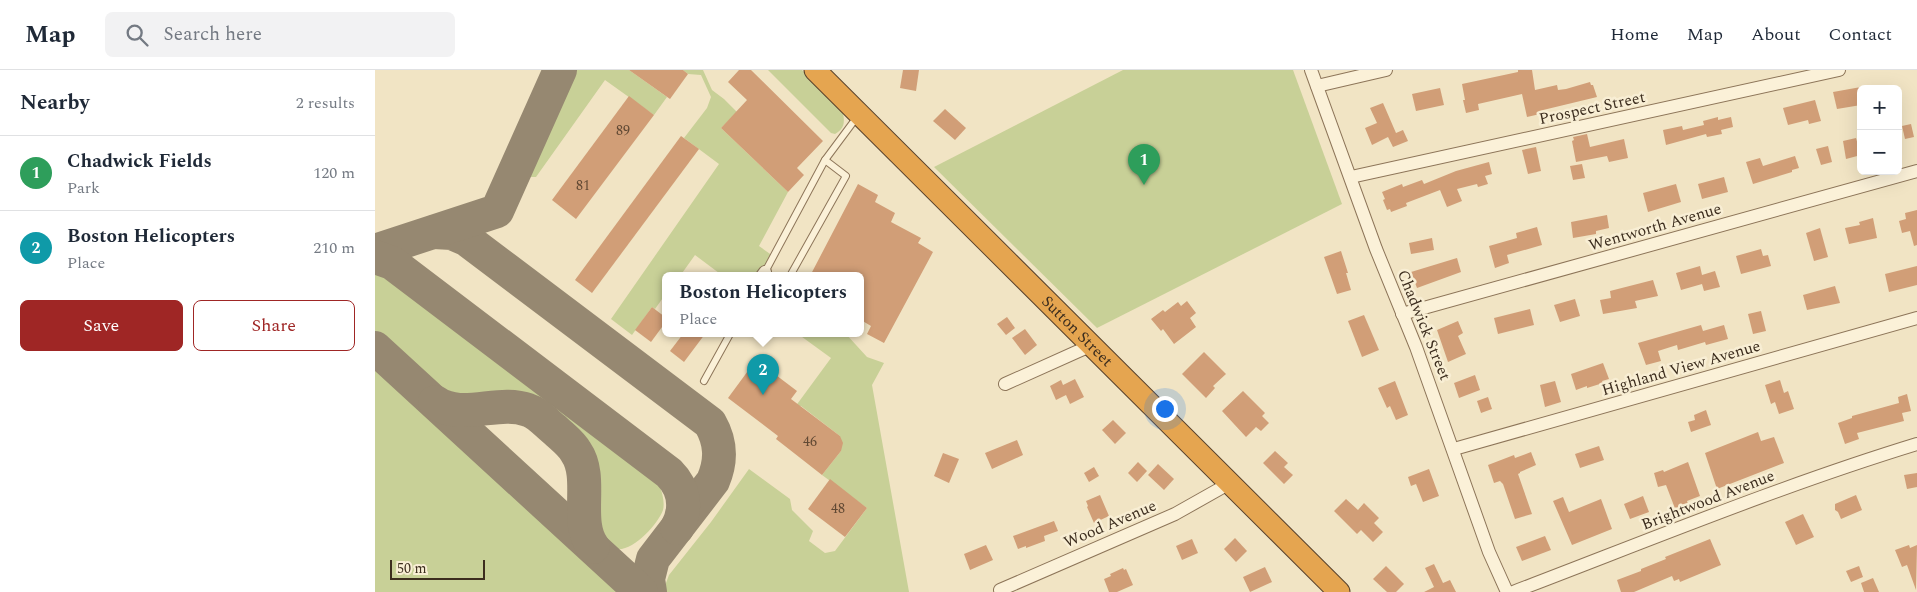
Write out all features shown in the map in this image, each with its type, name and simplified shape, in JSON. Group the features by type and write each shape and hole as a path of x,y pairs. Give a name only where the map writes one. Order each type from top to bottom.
{"highway":[{"name":"Sutton Street","path":"820,72 859,114 1339,592"}],"street":[{"name":"Chadwick Street","path":"1311,70 1373,240 1454,450 1489,552 1507,592"},
{"path":"1317,86 1386,70"},
{"name":"Prospect Street","path":"1351,177 1839,70"},
{"name":"Wentworth Avenue","path":"1402,314 1917,171"},
{"name":"Highland View Avenue","path":"1454,450 1917,318"},
{"path":"1005,384 1092,345"},
{"name":"Brightwood Avenue","path":"1513,592 1729,508 1873,457 1917,444"},
{"name":"Wood Avenue","path":"1000,590 1175,514 1230,483"}],"lane":[{"path":"768,272 825,160 859,114"},
{"path":"792,272 846,176 825,160"},
{"path":"704,381 729,337"}],"green space":[{"path":"572,70 629,70 667,97 654,115 605,80 536,177 524,177"},
{"path":"683,70 703,70 712,90 737,112 721,128 788,192 759,246 773,256 764,272 718,272 695,255 683,272 662,272 662,299 655,309 652,307 632,335 611,319 719,164 684,138 707,108 711,97 701,75 688,74"},
{"path":"768,70 802,70 843,113 844,123 842,128 835,134 831,133"},
{"path":"1123,70 1293,70 1342,204 1097,328 934,167"},
{"path":"375,269 660,486 664,507 656,522 644,536 623,549 610,547 595,537 592,451 534,398 522,396 445,399 375,334"},
{"path":"802,337 849,337 867,357 884,363 872,385 909,592 666,592 666,583 669,575 711,522 749,469 790,499 792,510 813,531 809,541 825,553 835,551 867,508 822,475 841,451 840,436 801,406 795,407 831,358"},
{"path":"375,363 625,592 375,592"}],"building":[{"path":"629,70 683,70 688,74 670,99"},
{"path":"739,70 751,70 823,141 797,168 804,175 788,192 721,128 747,100 728,82"},
{"path":"903,70 919,70 916,91 900,88"},
{"path":"1518,70 1532,70 1535,90 1557,85 1558,90 1566,89 1590,82 1597,97 1539,111 1540,114 1527,117 1522,94 1478,104 1479,110 1466,113 1462,84 1518,72"},
{"path":"1440,88 1444,105 1416,111 1412,94"},
{"path":"1857,88 1857,106 1837,109 1833,92"},
{"path":"629,96 654,115 576,219 552,200"},
{"path":"1815,100 1821,121 1809,124 1808,120 1788,125 1783,108"},
{"path":"1383,103 1396,133 1403,130 1408,141 1393,147 1388,137 1372,145 1365,128 1377,123 1370,108"},
{"path":"945,109 966,128 955,140 933,121"},
{"path":"1718,117 1718,120 1731,117 1733,127 1721,130 1722,134 1707,137 1706,134 1666,145 1663,130 1682,126 1683,130 1704,125 1703,121"},
{"path":"1911,124 1914,137 1905,139 1902,126"},
{"path":"1587,134 1590,147 1624,139 1628,158 1609,162 1607,156 1576,162 1573,137"},
{"path":"681,136 699,149 592,293 575,280"},
{"path":"1856,138 1857,156 1846,159 1843,141"},
{"path":"1828,146 1832,162 1821,165 1816,149"},
{"path":"1536,147 1541,171 1528,174 1522,150"},
{"path":"1795,156 1799,168 1753,184 1746,162 1760,158 1763,166"},
{"path":"1489,162 1492,174 1485,176 1488,184 1478,187 1477,184 1457,189 1462,201 1447,207 1440,190 1406,203 1407,206 1391,212 1390,209 1387,210 1382,192 1402,184 1403,187 1422,180 1424,184 1456,171"},
{"path":"1582,164 1585,178 1573,180 1570,166"},
{"path":"1724,177 1728,192 1702,199 1698,184"},
{"path":"858,184 878,195 875,202 895,213 891,222 921,238 918,243 933,252 884,343 867,334 871,326 864,322 864,272 812,272"},
{"path":"1676,184 1681,202 1648,212 1643,193"},
{"path":"1917,210 1917,245 1914,246 1910,231 1902,233 1899,221 1906,219 1905,213"},
{"path":"1607,215 1609,228 1596,231 1596,234 1573,238 1571,222"},
{"path":"1873,218 1877,238 1849,244 1845,228 1860,225 1859,222"},
{"path":"1537,227 1542,245 1507,255 1509,263 1495,268 1489,246 1517,238 1516,233"},
{"path":"1820,228 1828,257 1814,261 1806,233"},
{"path":"1432,238 1434,250 1411,254 1409,243"},
{"path":"1761,249 1763,256 1768,255 1771,266 1741,274 1736,256"},
{"path":"1341,251 1351,290 1337,294 1324,257"},
{"path":"1457,258 1461,272 1417,288 1411,272"},
{"path":"1700,266 1702,275 1715,271 1720,287 1704,291 1702,284 1681,290 1676,273"},
{"path":"1917,266 1917,285 1889,292 1885,274"},
{"path":"1653,280 1658,296 1635,301 1637,308 1603,314 1600,300 1611,298 1610,291"},
{"path":"1835,286 1840,303 1807,310 1803,295"},
{"path":"1575,299 1580,316 1560,322 1554,305"},
{"path":"1187,301 1196,313 1190,318 1196,327 1174,344 1163,329 1161,331 1151,319 1163,310 1165,312 1178,302 1181,306"},
{"path":"652,307 662,315 662,327 651,342 635,330"},
{"path":"1530,309 1534,325 1498,334 1494,318"},
{"path":"1761,311 1766,331 1753,334 1748,314"},
{"path":"1364,315 1379,350 1362,357 1348,321"},
{"path":"1007,317 1015,328 1006,335 997,324"},
{"path":"1458,321 1463,333 1458,336 1466,354 1448,362 1437,330"},
{"path":"1701,325 1703,331 1724,325 1728,339 1706,345 1705,342 1678,350 1677,345 1658,351 1661,361 1646,365 1638,343"},
{"path":"1025,329 1037,345 1025,355 1012,338"},
{"path":"681,337 703,337 684,362 670,351"},
{"path":"1204,352 1226,374 1213,386 1215,388 1206,398 1182,374"},
{"path":"756,360 797,391 791,399 840,436 843,443 841,451 822,475 776,439 778,436 728,398"},
{"path":"1603,363 1609,379 1602,381 1603,383 1576,390 1571,374"},
{"path":"1475,375 1480,390 1459,398 1454,383"},
{"path":"1075,379 1084,397 1070,404 1066,395 1056,400 1050,386 1061,380 1063,385"},
{"path":"1780,380 1784,393 1788,391 1794,409 1779,414 1775,402 1771,404 1765,385"},
{"path":"1395,381 1408,415 1396,420 1390,406 1387,408 1378,388"},
{"path":"1555,381 1561,402 1545,407 1540,385"},
{"path":"1243,391 1265,413 1262,416 1269,423 1261,431 1256,427 1246,437 1222,411"},
{"path":"1907,394 1911,411 1902,413 1904,421 1857,433 1859,439 1845,444 1838,423 1852,418 1852,416 1899,403 1898,397"},
{"path":"1488,397 1492,409 1481,413 1477,401"},
{"path":"1706,410 1711,425 1691,432 1688,422 1695,420 1694,415"},
{"path":"1113,420 1126,433 1115,444 1102,430"},
{"path":"1758,432 1761,441 1774,437 1784,463 1717,489 1705,453"},
{"path":"1017,440 1023,455 992,469 985,453"},
{"path":"1599,446 1604,460 1580,468 1575,454"},
{"path":"1275,451 1288,463 1284,467 1293,475 1284,484 1263,463"},
{"path":"1531,452 1536,465 1518,474 1532,514 1515,519 1503,484 1500,481 1494,483 1488,465 1514,455 1515,458"},
{"path":"943,453 959,459 949,483 934,476"},
{"path":"1138,462 1147,471 1137,482 1128,473"},
{"path":"1688,462 1700,496 1687,501 1689,507 1676,511 1666,485 1658,487 1654,473 1663,470 1664,472"},
{"path":"1158,464 1174,479 1164,490 1148,475"},
{"path":"1094,467 1099,476 1089,482 1084,473"},
{"path":"1429,469 1439,496 1423,502 1416,484 1411,486 1408,477"},
{"path":"1917,473 1917,487 1907,489 1904,475"},
{"path":"830,479 867,508 845,537 808,509"},
{"path":"1100,495 1109,516 1094,523 1086,501"},
{"path":"1856,495 1862,510 1841,519 1835,510 1835,504"},
{"path":"1643,496 1649,512 1630,519 1624,504"},
{"path":"1563,497 1569,512 1601,499 1612,529 1572,545 1553,501"},
{"path":"1346,499 1358,510 1364,503 1379,518 1374,523 1383,532 1373,542 1361,530 1357,534 1334,511"},
{"path":"1803,514 1814,537 1796,545 1785,522"},
{"path":"1054,521 1058,531 1044,536 1045,541 1018,549 1013,536"},
{"path":"1545,536 1551,550 1522,561 1516,547"},
{"path":"1235,538 1247,551 1236,562 1224,549"},
{"path":"1192,539 1198,553 1182,560 1176,546"},
{"path":"1710,539 1721,565 1680,582 1679,579 1674,581 1672,576 1634,592 1621,592 1617,580 1641,571 1641,569 1666,559 1665,557"},
{"path":"986,545 993,560 970,570 964,554"},
{"path":"1909,545 1910,548 1917,545 1916,590 1907,565 1902,567 1895,550"},
{"path":"1434,564 1443,583 1450,580 1456,592 1424,592 1434,587 1425,568"},
{"path":"1386,566 1404,584 1396,592 1387,592 1373,579"},
{"path":"1859,566 1863,577 1851,582 1846,571"},
{"path":"1265,567 1272,582 1250,592 1243,577"},
{"path":"1123,568 1124,570 1126,569 1133,585 1117,592 1109,592 1104,579"},
{"path":"1873,578 1879,592 1864,592 1861,583"}],"taxiway":[{"path":"375,251 497,211 560,70"},
{"path":"434,232 452,233 466,239 710,423 714,430 719,451 716,473 713,481 653,559 648,579 650,592"},
{"path":"375,257 392,263 669,473 678,486 683,499 682,514 677,528"},
{"path":"375,348 641,592"},
{"path":"435,402 457,410 516,407 532,411 566,440 574,449 581,462 584,474 585,525 593,547"}],"place":[{"name":"Chadwick Fields","path":"1144,185"},
{"name":"Boston Helicopters","path":"763,395"}]}
